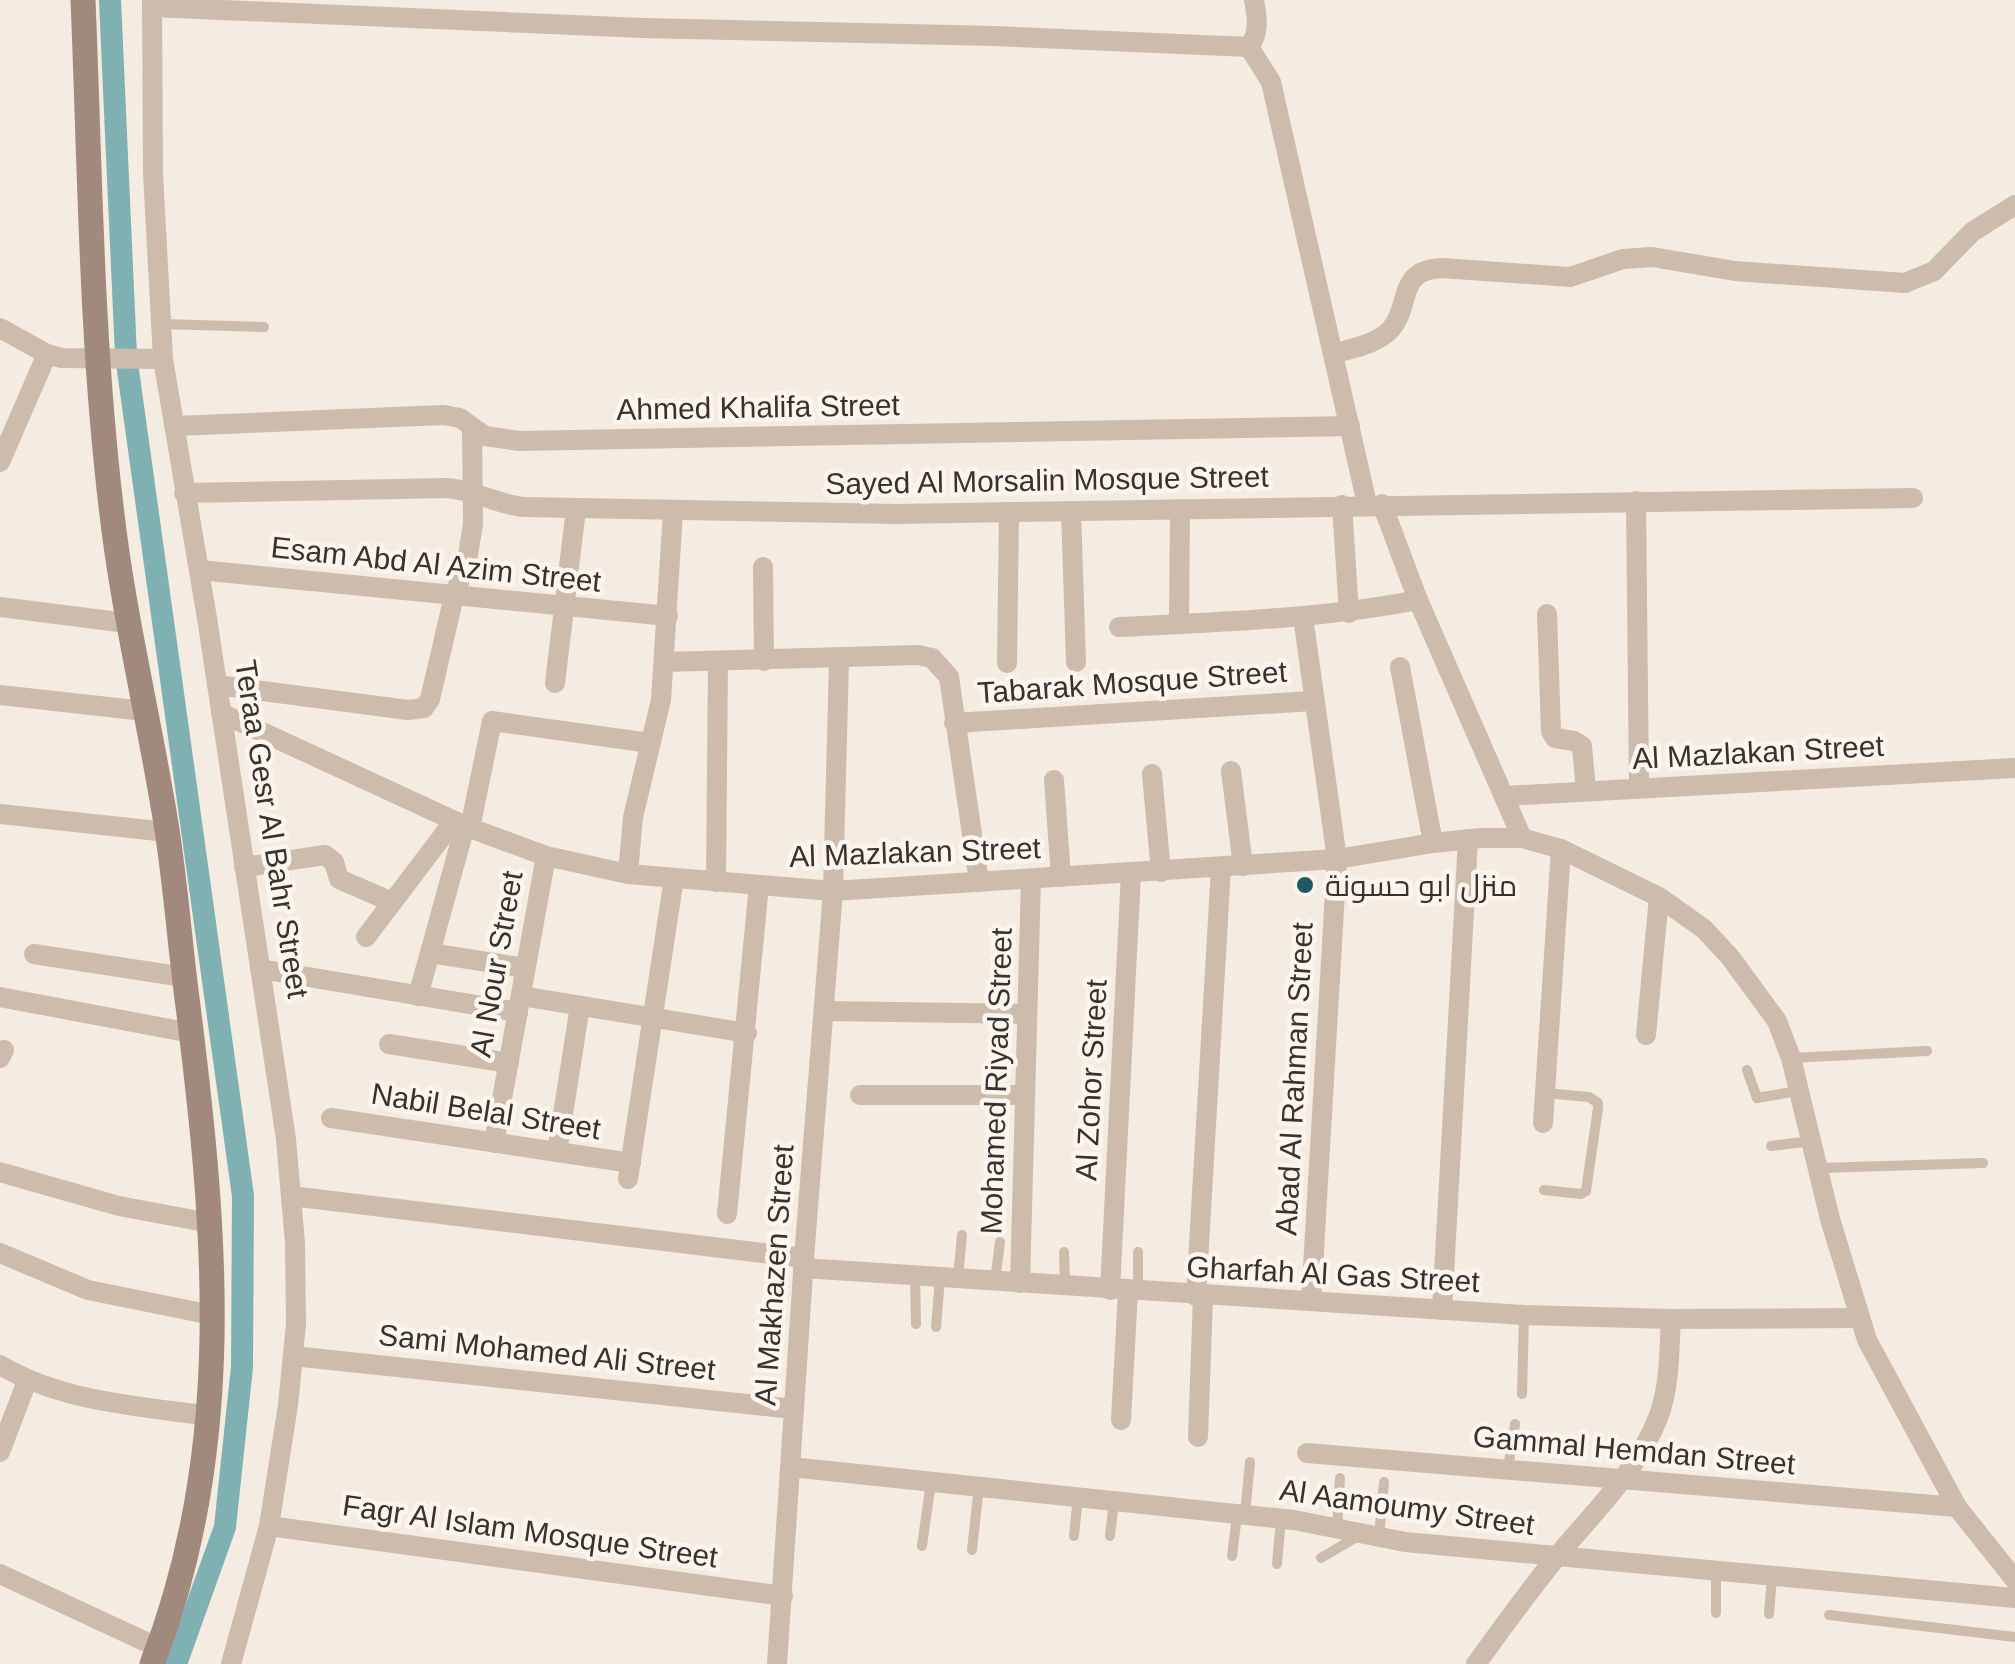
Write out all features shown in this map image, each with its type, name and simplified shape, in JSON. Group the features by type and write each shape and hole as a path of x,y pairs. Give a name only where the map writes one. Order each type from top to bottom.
{"street":[{"path":"0,1574 156,1656 194,1529 210,1416 210,1223 191,1033 167,832 127,622 111,506 83,0"},
{"path":"1249,47 1255,39 1254,0"},
{"path":"152,4 643,28 995,36 1249,47"},
{"name":"Teraa Gesr Al Bahr Street","path":"152,4 153,173 162,324 157,359 174,426 199,570 286,1139 296,1243 293,1356 269,1526 232,1664"},
{"path":"1249,47 1271,82 1350,426 1374,504 1522,838"},
{"path":"1333,354 1388,332 1398,317 1408,286 1425,270 1570,277 1638,257 1770,274 1916,282 1934,272 1972,232 2015,205"},
{"path":"0,328 46,354 79,360 157,359"},
{"path":"1,456 46,354"},
{"name":"Ahmed Khalifa Street","path":"174,426 444,414 460,418 485,436 519,441 1350,426"},
{"path":"217,685 408,710 424,708 430,699 454,596 467,561 475,493 472,428"},
{"name":"Sayed Al Morsalin Mosque Street","path":"184,494 448,488 505,505 674,512 1009,512 1913,498"},
{"path":"1636,501 1639,788"},
{"path":"1342,505 1349,613"},
{"path":"555,683 576,509"},
{"path":"1179,624 1180,509"},
{"path":"1071,511 1076,662"},
{"path":"628,874 633,817 661,700 666,662 674,512"},
{"path":"1007,663 1009,512"},
{"path":"763,568 764,661"},
{"name":"Esam Abd Al Azim Street","path":"199,570 668,616"},
{"path":"1119,627 1303,618 1418,600"},
{"path":"0,607 127,622"},
{"path":"1548,614 1551,731 1554,738 1582,746 1586,791"},
{"name":"Abad Al Rahman Street","path":"1303,618 1337,859 1310,1301"},
{"path":"666,662 918,655 932,658 948,677 979,882"},
{"name":"Al Makhazen Street","path":"777,1664 803,1263 834,891 839,660"},
{"path":"716,882 718,662"},
{"path":"1400,667 1433,842"},
{"path":"0,695 144,711"},
{"name":"Tabarak Mosque Street","path":"954,723 1313,701"},
{"name":"Al Mazlakan Street","path":"221,712 463,825 546,856 628,874 834,891 1337,859 1433,842 1522,838 1561,849 1659,897 1704,929 1777,1021 1792,1058 1830,1219 1859,1318 1880,1368 1956,1507 2015,1580"},
{"path":"418,996 492,721 650,744"},
{"name":"Al Mazlakan Street","path":"1504,796 2015,768"},
{"path":"1230,771 1243,866"},
{"path":"1152,774 1161,872"},
{"path":"1054,780 1061,877"},
{"path":"0,814 167,832"},
{"path":"366,937 392,902 463,825"},
{"path":"1442,1310 1468,840"},
{"path":"1542,1123 1561,849"},
{"path":"244,866 325,855 334,862 339,878 392,902"},
{"name":"Al Nour Street","path":"494,1142 546,856"},
{"path":"1198,1437 1199,1296 1221,868"},
{"name":"Al Zohor Street","path":"1121,1420 1131,874"},
{"path":"653,1018 674,878"},
{"name":"Mohamed Riyad Street","path":"1020,1284 1031,879"},
{"path":"727,1214 758,885"},
{"path":"1646,1034 1659,897"},
{"path":"430,952 526,968"},
{"path":"34,954 184,977"},
{"path":"260,969 418,996 580,1006 747,1033"},
{"path":"0,997 191,1033"},
{"path":"557,1152 580,1006"},
{"path":"824,1011 1028,1014"},
{"name":"Nabil Belal Street","path":"332,1118 557,1152 630,1171 653,1018"},
{"path":"389,1044 509,1063"},
{"path":"860,1095 1025,1096"},
{"path":"0,1172 119,1206 210,1223"},
{"name":"Gharfah Al Gas Street","path":"291,1196 915,1276 1524,1315 1671,1320 1859,1318"},
{"path":"0,1253 88,1290 212,1315"},
{"path":"1476,1664 1646,1445 1660,1414 1668,1376 1671,1320"},
{"name":"Sami Mohamed Ali Street","path":"293,1356 794,1409"},
{"path":"0,1365 28,1381 86,1398 210,1416"},
{"path":"1,1443 28,1381"},
{"name":"Gammal Hemdan Street","path":"1307,1453 1956,1507"},
{"name":"Al Aamoumy Street","path":"791,1467 1241,1514 1370,1536 1556,1558 2015,1598"},
{"name":"Fagr Al Islam Mosque Street","path":"269,1526 782,1596"}],"lane":[{"path":"162,324 264,327"},
{"path":"1792,1058 1927,1052"},
{"path":"1746,1070 1756,1098 1800,1091"},
{"path":"1544,1190 1581,1194 1586,1191 1598,1108 1598,1103 1589,1097 1545,1093"},
{"path":"1771,1146 1813,1141"},
{"path":"1820,1168 1983,1163"},
{"path":"936,1326 962,1235"},
{"path":"995,1282 1000,1242"},
{"path":"1064,1252 1065,1286"},
{"path":"1125,1291 1138,1252"},
{"path":"915,1276 916,1324"},
{"path":"1522,1394 1524,1315"},
{"path":"1508,1469 1515,1424"},
{"path":"1232,1556 1250,1462"},
{"path":"1336,1528 1340,1478"},
{"path":"922,1546 931,1481"},
{"path":"1321,1558 1370,1536 1384,1482"},
{"path":"972,1550 980,1486"},
{"path":"1074,1536 1078,1496"},
{"path":"1110,1536 1114,1499"},
{"path":"1277,1564 1281,1519"},
{"path":"1716,1572 1716,1612"},
{"path":"1770,1614 1772,1577"},
{"path":"1829,1615 2015,1637"}],"waterway":[{"path":"110,0 126,356 243,1196 242,1367 225,1527 176,1664"}],"place":[{"name":"منزل ابو حسونة","path":"1305,885"}]}
